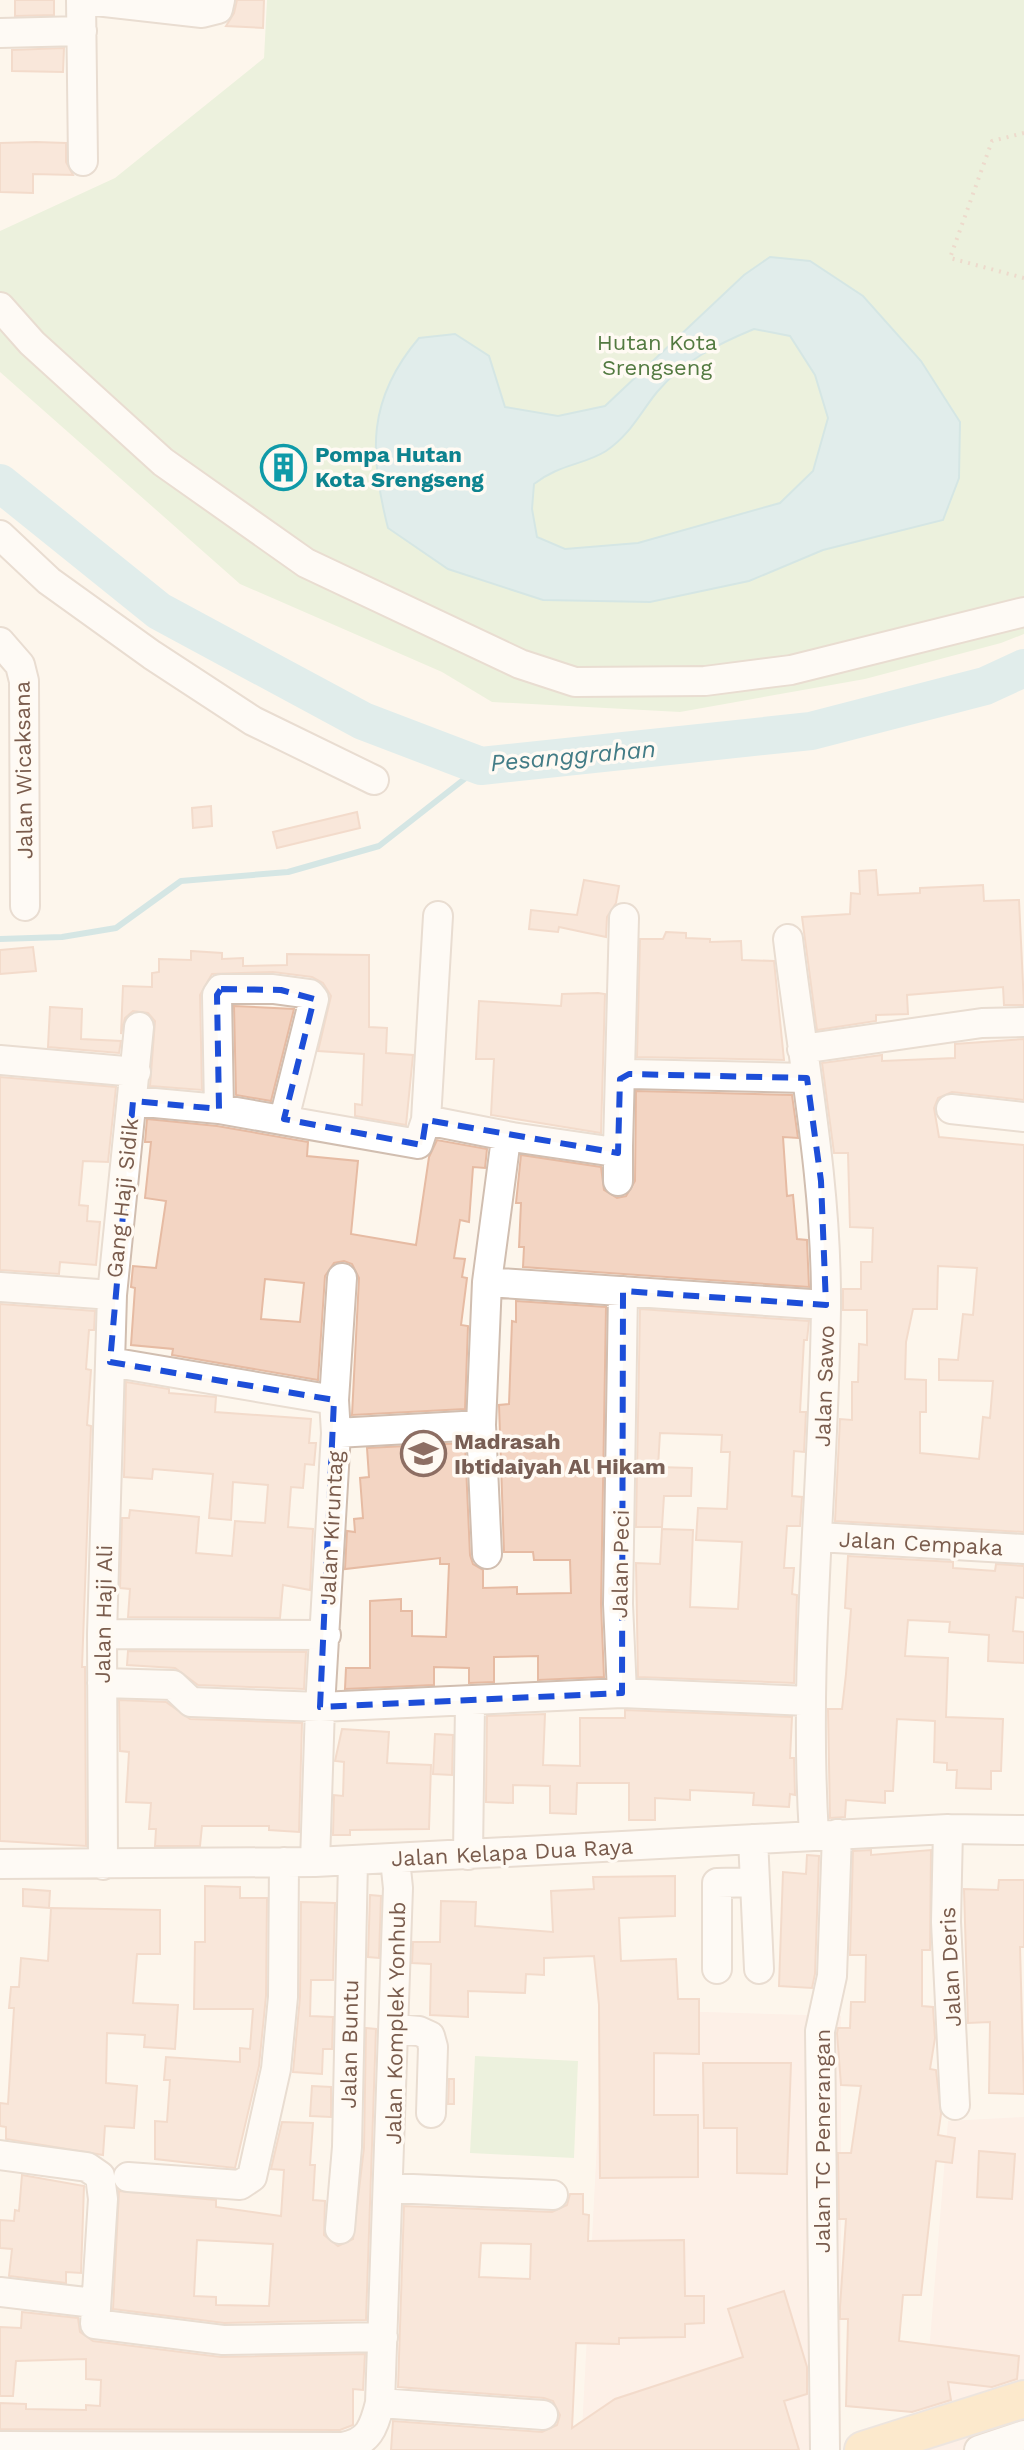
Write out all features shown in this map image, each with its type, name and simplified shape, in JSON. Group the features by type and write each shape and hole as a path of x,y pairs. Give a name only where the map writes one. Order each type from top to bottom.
{"main road":[{"path":"863,2450 1024,2399"}],"street":[{"path":"83,161 84,0 202,13 218,9 220,0"},
{"path":"0,33 82,31"},
{"path":"0,307 32,343 163,462 306,563 520,664 575,682 705,681 791,670 1024,612"},
{"path":"0,535 49,581 253,721 374,780"},
{"name":"Jalan Wicaksana","path":"0,642 20,665 24,681 25,906"},
{"path":"133,1101 219,1109 418,1144 426,1120 438,916"},
{"path":"618,1181 624,918"},
{"name":"Jalan Sawo","path":"788,939 821,1181 826,1305 818,1537 808,1701 825,1835"},
{"path":"219,1109 217,995 221,989 273,989 310,994 314,999 284,1119"},
{"path":"802,1049 982,1023 1024,1022"},
{"name":"Gang Haji Sidik","path":"112,1295 139,1027"},
{"path":"0,1060 136,1072"},
{"path":"620,1079 629,1074 807,1078"},
{"path":"951,1109 1024,1117"},
{"path":"426,1120 608,1151 618,1147"},
{"path":"487,1554 481,1425 487,1282 505,1146 512,1137"},
{"path":"336,1433 334,1400 342,1278"},
{"path":"487,1282 826,1305"},
{"path":"0,1287 112,1295"},
{"name":"Jalan Peci","path":"622,1693 618,1604 623,1291"},
{"name":"Jalan Haji Ali","path":"103,1865 102,1634 112,1295"},
{"path":"110,1362 334,1400"},
{"name":"Jalan Kiruntag","path":"315,1862 320,1707 336,1433 481,1425"},
{"name":"Jalan Cempaka","path":"818,1537 1024,1549"},
{"path":"102,1634 326,1635"},
{"path":"102,1683 173,1685 191,1702 320,1707 470,1703 622,1693 808,1701"},
{"path":"468,1855 470,1703"},
{"name":"Jalan Kelapa Dua Raya","path":"0,1864 315,1862 948,1829 1024,1830"},
{"name":"Jalan Deris","path":"948,1829 946,1922 955,2105"},
{"name":"Jalan TC Penerangan","path":"825,1835 832,1976 820,2031 825,2450"},
{"path":"753,1839 759,1969"},
{"name":"Jalan Komplek Yonhub","path":"0,2446 342,2447 355,2445 370,2435 380,2403 390,2188 396,2029 398,1888 395,1859"},
{"name":"Jalan Buntu","path":"340,2229 347,2147 353,1860"},
{"path":"128,2177 240,2185 252,2177 276,2069 282,2012 284,1862"},
{"path":"717,1969 717,1883 755,1882"},
{"path":"396,2029 419,2031 430,2036 433,2047 431,2113"},
{"path":"0,2155 87,2167 100,2176 103,2199 95,2324 223,2340 383,2337"},
{"path":"390,2188 553,2195"},
{"path":"0,2292 94,2303"},
{"path":"380,2403 543,2415"},
{"path":"918,2450 1024,2415"},
{"path":"979,2450 1024,2435"}],"path":[{"path":"1024,133 992,141 950,258 1024,278"}],"highlighted area":[{"path":"221,989 281,990 314,999 284,1119 422,1145 426,1120 618,1153 620,1079 629,1074 807,1078 821,1181 826,1305 623,1291 622,1693 320,1707 334,1400 110,1362 133,1101 219,1109 217,995"}],"shaded area":[{"path":"604,2009 841,2016 841,2450 581,2450"},
{"path":"1024,2117 1024,2450 921,2450 948,2121"}],"green space":[{"name":"Hutan Kota Srengseng","path":"267,0 1024,0 1024,634 865,679 680,712 492,702 442,672 240,584 0,372 0,231 115,178 264,58"},
{"path":"475,2056 578,2061 574,2158 470,2153"}],"water":[{"path":"770,257 810,261 863,296 921,361 960,422 959,478 943,520 823,550 749,581 650,602 543,600 448,569 388,528 378,476 377,428 381,405 390,383 419,338 455,334 489,356 505,407 558,416 605,406 744,275","holes":["754,329 790,336 815,375 828,418 813,471 780,503 638,543 565,549 537,537 532,509 534,484 553,472 598,456 614,445 667,381 702,354"]}],"building":[{"path":"15,0 54,0 54,15 15,16"},
{"path":"237,0 264,0 263,28 226,26"},
{"path":"64,48 63,72 12,71 12,50"},
{"path":"0,143 66,143 66,162 73,175 33,174 33,193 0,192"},
{"name":"Pompa Hutan Kota Srengseng","path":"280,453 297,460 287,481 271,475"},
{"path":"211,806 212,826 193,828 192,808"},
{"path":"357,812 360,828 277,848 273,832"},
{"path":"876,870 878,895 920,893 920,888 983,885 984,901 1019,900 1024,1005 1004,1005 1003,987 907,995 908,1014 876,1015 876,1021 817,1030 802,917 850,914 851,893 860,894 859,871"},
{"path":"584,880 619,886 616,903 607,917 606,937 559,927 558,932 529,929 531,910 577,915"},
{"path":"666,932 686,933 686,938 710,939 710,942 741,941 742,960 774,961 784,1060 637,1057 640,939 663,939"},
{"path":"33,947 36,971 0,974 0,950"},
{"path":"191,951 222,953 222,959 243,958 243,966 287,965 287,954 369,955 369,1027 387,1028 386,1053 413,1055 406,1125 355,1116 355,1104 362,1105 364,1054 318,1051 331,996 323,983 312,977 273,972 212,974 200,995 202,1090 150,1086 155,1021 148,1013 133,1011 125,1018 121,1034 123,986 152,987 152,973 159,972 159,959 191,960"},
{"path":"562,994 605,994 601,1133 491,1115 494,1059 476,1059 479,1001 561,1006"},
{"path":"234,1006 294,1009 271,1101 236,1095"},
{"path":"50,1007 82,1009 81,1039 121,1041 119,1053 48,1047"},
{"path":"1024,1039 1024,1100 952,1092 938,1098 934,1108 939,1137 1024,1145 1024,1532 835,1521 840,1419 852,1420 852,1382 858,1382 859,1344 867,1345 867,1310 843,1310 843,1289 861,1289 861,1262 872,1262 873,1228 850,1227 848,1153 834,1153 822,1063 882,1055 882,1061 955,1058 955,1044","holes":["938,1266 977,1268 973,1315 963,1314 958,1360 939,1359 939,1380 993,1381 990,1418 983,1417 979,1459 920,1453 920,1412 926,1412 926,1380 905,1379 906,1342 913,1309 937,1309"]},
{"path":"0,1077 116,1087 108,1162 83,1161 79,1205 88,1206 87,1221 100,1222 96,1265 60,1262 59,1274 0,1270"},
{"path":"636,1091 792,1095 798,1138 783,1137 787,1196 793,1195 797,1239 807,1240 809,1287 523,1267 524,1247 519,1247 521,1203 516,1203 521,1155 601,1167 604,1190 617,1198 626,1196 635,1181"},
{"path":"147,1119 217,1126 308,1142 307,1156 358,1161 351,1234 416,1245 429,1157 437,1140 487,1149 485,1168 473,1167 469,1222 460,1220 454,1258 465,1259 462,1277 467,1278 461,1325 468,1326 465,1409 352,1415 359,1278 352,1264 344,1261 334,1263 325,1276 318,1380 172,1355 173,1349 131,1345 135,1288 131,1287 133,1266 156,1268 166,1201 145,1198 151,1142 145,1142","holes":["265,1279 304,1283 300,1322 261,1319"]},
{"path":"516,1301 606,1307 601,1604 604,1677 538,1680 538,1656 494,1657 494,1682 469,1683 469,1668 434,1667 434,1685 345,1689 346,1668 370,1668 370,1601 401,1599 401,1611 412,1611 412,1636 446,1637 449,1564 440,1564 440,1558 345,1569 347,1531 355,1532 354,1519 363,1518 360,1478 369,1477 367,1448 465,1443 470,1555 473,1564 483,1570 483,1588 517,1587 517,1594 571,1593 570,1560 534,1560 533,1552 504,1552 499,1405 509,1404 512,1321 516,1322"},
{"path":"0,1304 95,1311 94,1330 89,1330 86,1369 91,1370 87,1425 91,1426 82,1667 85,1667 86,1846 0,1841"},
{"path":"640,1309 809,1321 807,1340 804,1340 800,1412 806,1412 804,1452 794,1451 792,1496 802,1497 800,1526 787,1526 784,1568 794,1568 792,1594 797,1595 794,1683 638,1677 636,1563 660,1564 662,1529 693,1530 690,1607 738,1609 742,1542 696,1540 698,1508 727,1509 730,1452 721,1452 722,1435 660,1433 658,1467 692,1468 691,1496 664,1496 662,1527 636,1527"},
{"path":"126,1382 169,1389 169,1393 216,1397 215,1412 311,1419 309,1443 316,1443 314,1465 305,1464 303,1488 291,1487 288,1527 313,1529 310,1590 283,1585 280,1618 128,1617 130,1589 120,1588 122,1518 129,1518 130,1510 199,1517 196,1553 232,1556 235,1521 265,1523 268,1485 233,1482 231,1520 209,1518 213,1474 153,1469 152,1479 124,1477"},
{"path":"848,1556 953,1562 953,1568 995,1571 996,1564 1024,1566 1024,1598 1016,1597 1013,1631 1024,1632 1024,1663 988,1661 989,1635 949,1632 950,1622 908,1620 905,1656 948,1658 946,1717 1003,1719 1001,1771 991,1771 991,1789 956,1788 957,1770 947,1770 947,1763 934,1762 935,1721 897,1719 893,1791 885,1791 885,1803 846,1800 845,1817 830,1818 828,1709 842,1709 851,1609 845,1608"},
{"path":"128,1651 306,1652 304,1689 198,1685 175,1668 127,1665"},
{"path":"119,1700 166,1702 190,1719 302,1723 299,1832 269,1830 269,1826 202,1826 200,1846 155,1846 156,1829 149,1829 151,1803 126,1802 129,1752 120,1751"},
{"path":"625,1710 792,1717 790,1758 794,1758 795,1795 790,1794 789,1807 753,1805 754,1793 690,1790 690,1800 655,1798 655,1820 629,1820 629,1783 577,1783 576,1814 550,1813 550,1786 513,1785 513,1803 486,1802 487,1716 545,1714 543,1765 580,1766 580,1718 625,1718"},
{"path":"342,1729 389,1732 387,1763 431,1765 429,1829 350,1830 350,1835 333,1835 334,1795 343,1796 344,1762 335,1761"},
{"path":"435,1734 453,1735 452,1775 433,1774"},
{"path":"871,1850 871,1855 931,1850 930,1950 922,1950 922,2006 933,2007 935,2038 930,2069 936,2070 941,2114 938,2135 955,2138 952,2163 936,2161 921,2295 903,2295 899,2341 1019,2356 1017,2379 992,2387 948,2382 951,2400 912,2412 846,2406 848,2319 840,2319 840,2307 846,2219 839,2219 838,2153 851,2153 861,2086 841,2085 837,2033 838,2028 850,2028 851,2002 865,2002 866,1955 850,1955 853,1851"},
{"path":"807,1855 819,1856 815,1974 812,1988 779,1986 783,1872 806,1874"},
{"path":"675,1876 675,1916 619,1918 621,1961 676,1959 678,1999 699,1999 699,2054 654,2053 654,2115 698,2115 698,2177 600,2178 599,2005 594,1956 544,1958 544,1975 526,1974 525,1993 468,1991 468,2017 430,2015 431,1964 412,1963 413,1942 440,1942 441,1901 476,1902 475,1926 553,1932 551,1891 594,1889 593,1877"},
{"path":"999,1880 1024,1880 1024,1947 1020,1947 1024,2094 989,2093 990,2022 968,2023 964,1889 998,1890"},
{"path":"205,1886 240,1887 240,1898 267,1898 266,1996 259,2066 235,2168 155,2159 155,2121 167,2122 170,2080 164,2080 166,2057 240,2062 240,2048 250,2049 253,2009 194,2009 195,1942 205,1942"},
{"path":"23,1889 50,1891 49,1908 23,1906"},
{"path":"370,1895 381,1896 379,1958 368,1957"},
{"path":"301,1902 335,1903 333,1980 311,1980 310,2016 333,2017 332,2049 323,2049 322,2074 293,2072 300,1997"},
{"path":"51,1908 160,1910 160,1954 137,1954 133,2003 178,2005 175,2049 144,2047 145,2035 107,2033 106,2083 137,2086 134,2128 105,2126 103,2155 6,2139 6,2127 0,2126 0,2103 8,2104 14,2008 9,2008 11,1987 19,1987 21,1958 48,1961"},
{"path":"366,2028 376,2029 366,2320 224,2323 113,2309 119,2191 216,2200 216,2207 281,2216 284,2170 271,2169 282,2122 313,2123 310,2165 315,2165 313,2200 325,2201 324,2235 338,2246 353,2239 364,2148","holes":["197,2240 273,2244 269,2306 216,2305 216,2297 194,2296"]},
{"path":"703,2063 791,2063 787,2174 737,2173 737,2128 704,2128"},
{"path":"449,2079 454,2079 454,2104 448,2104"},
{"path":"312,2086 331,2087 331,2117 310,2116"},
{"path":"979,2151 1015,2154 1012,2199 977,2197"},
{"path":"22,2175 84,2186 81,2273 66,2272 66,2283 9,2276 12,2249 0,2248 0,2220 14,2221 15,2210 19,2211"},
{"path":"570,2194 583,2194 583,2214 589,2215 588,2241 684,2240 685,2296 704,2296 704,2323 685,2324 685,2337 619,2338 619,2344 576,2343 572,2428 615,2399 743,2357 728,2309 784,2291 807,2367 807,2394 784,2401 799,2450 391,2450 393,2421 542,2432 557,2425 560,2415 553,2401 544,2398 398,2387 404,2206 552,2212 567,2205","holes":["481,2243 531,2244 530,2279 479,2277"]},
{"path":"22,2312 78,2318 80,2332 93,2341 221,2357 365,2354 363,2390 353,2389 353,2425 340,2430 0,2429 0,2403 26,2404 26,2409 86,2410 86,2405 100,2406 101,2380 86,2379 86,2359 16,2361 13,2396 0,2396 0,2327 21,2328"}],"waterway":[{"name":"Pesanggrahan","path":"0,483 159,611 363,721 481,766 811,731 985,686 1024,668"},
{"path":"0,939 62,937 116,928 181,881 288,872 379,846 481,766"}],"place":[{"name":"Pompa Hutan Kota Srengseng","path":"284,467"},
{"name":"Madrasah Ibtidaiyah Al Hikam","path":"423,1454"}]}
